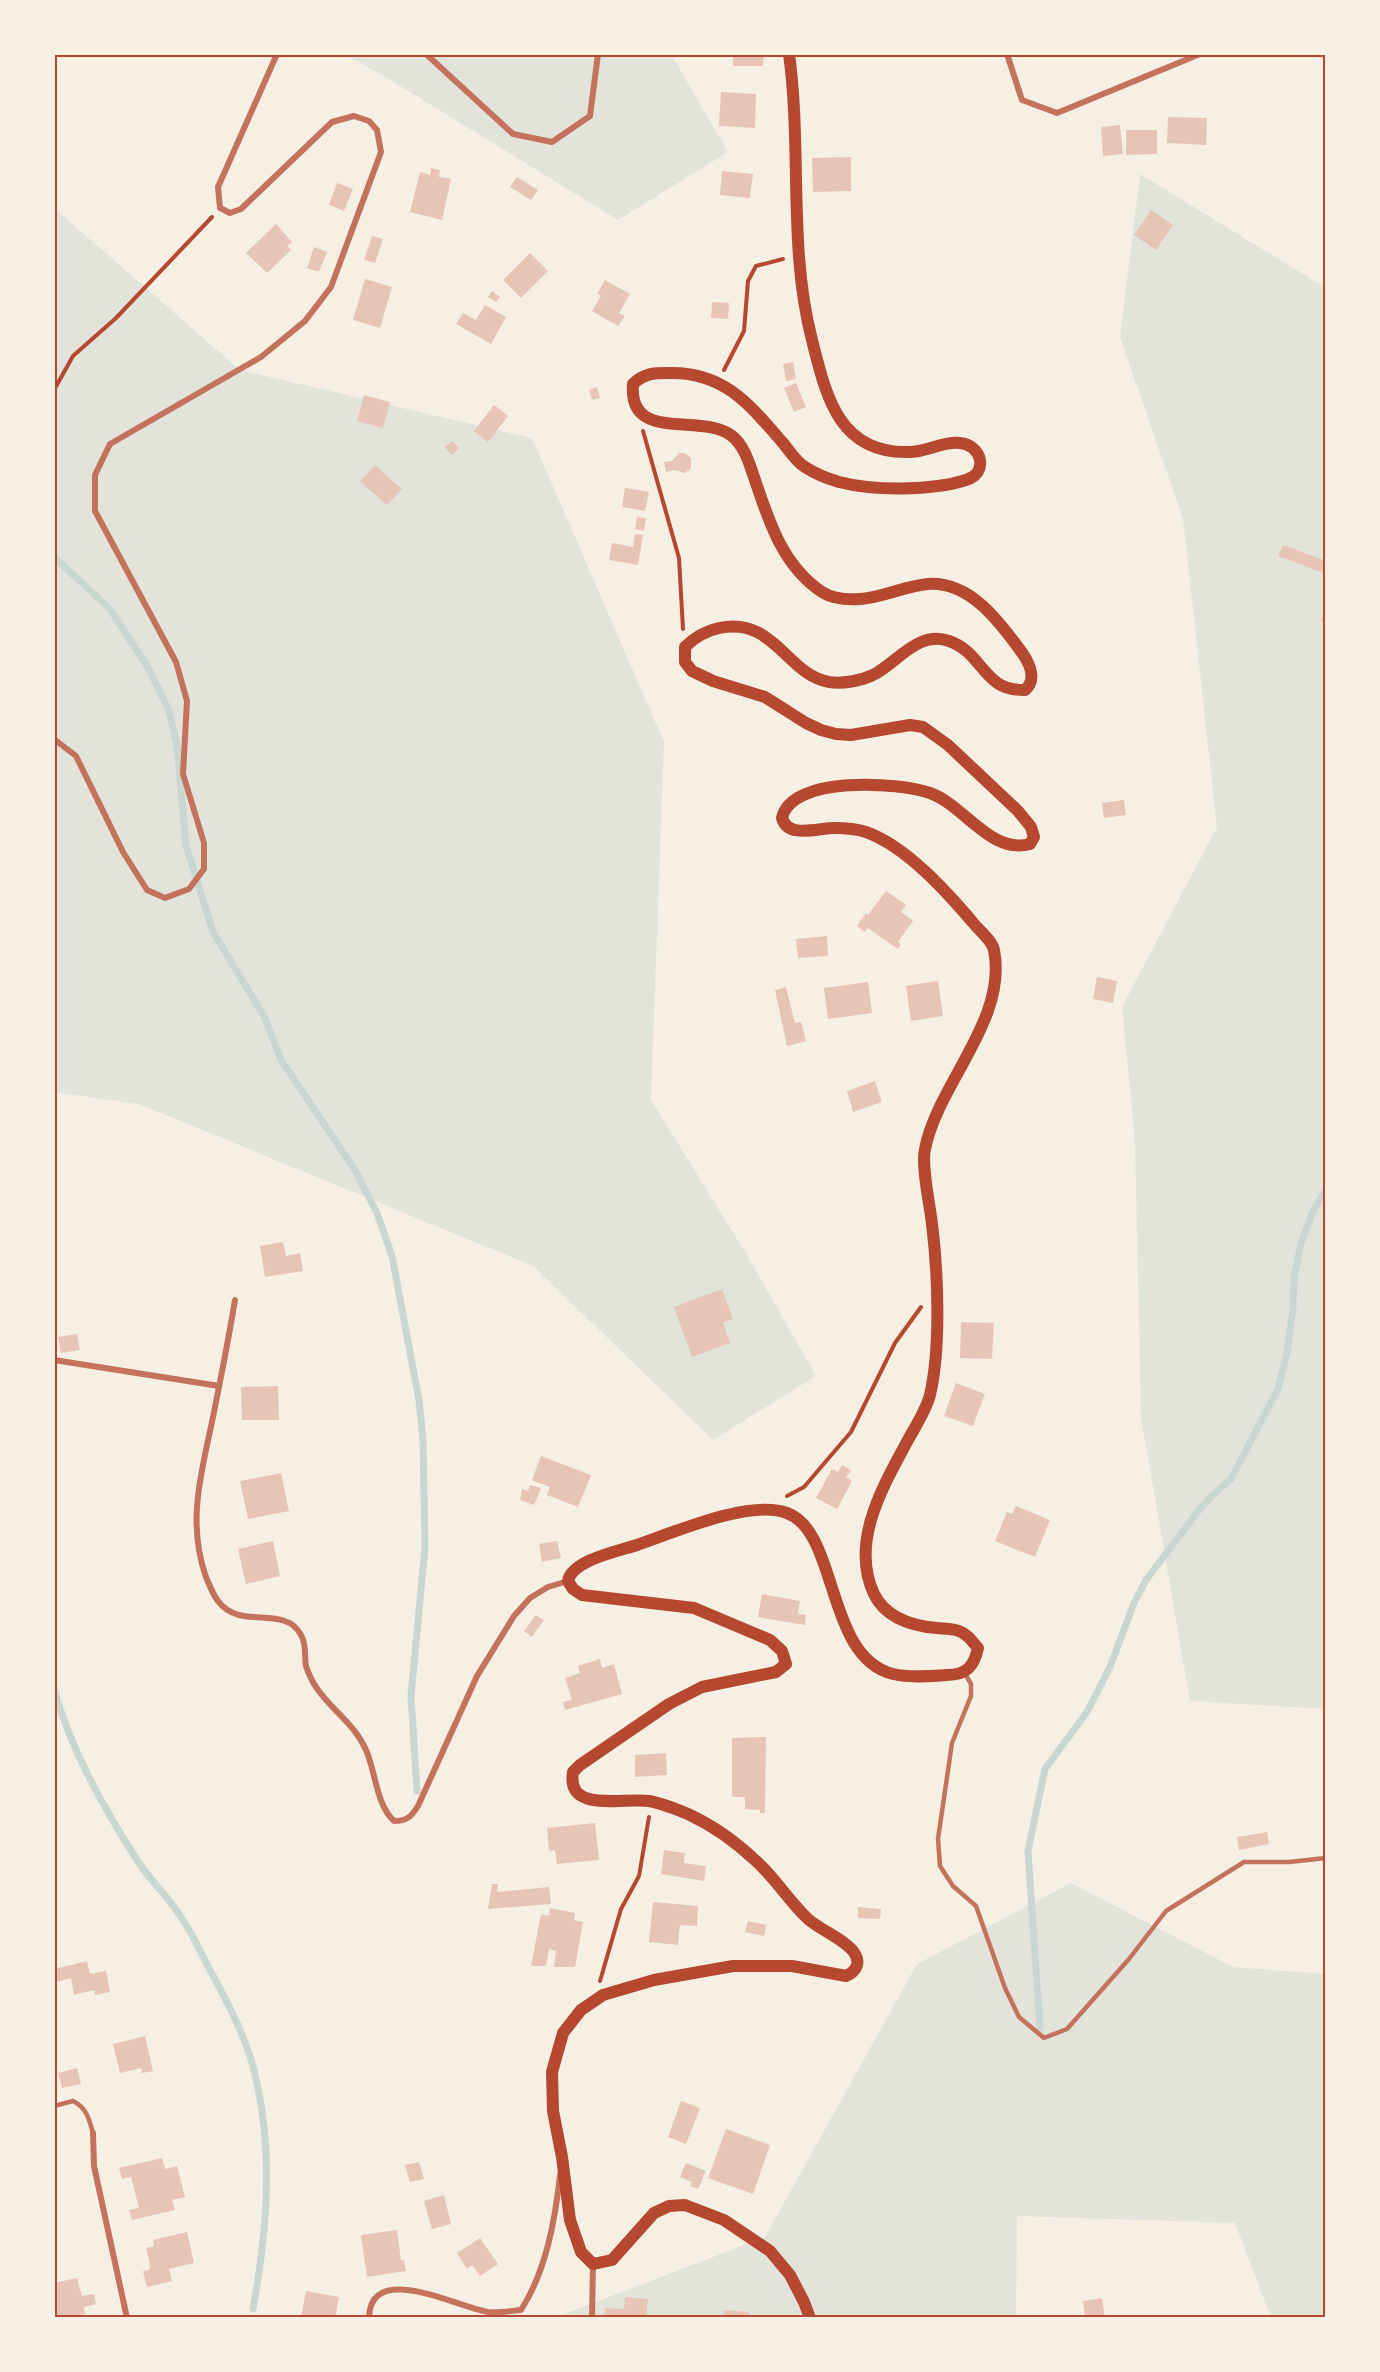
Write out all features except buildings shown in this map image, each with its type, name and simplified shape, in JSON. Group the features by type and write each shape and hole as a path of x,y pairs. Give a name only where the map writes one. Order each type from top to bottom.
{"main road":[{"path":"789,54 795,98 800,258 806,318 832,411 853,436 879,448 910,452 943,444 962,443 973,448 980,456 981,467 977,474 967,480 942,485 883,488 838,482 804,467 755,411 718,382 693,373 654,373 642,375 633,384 632,394 639,411 654,422 709,426 733,436 747,457 773,532 792,564 822,592 845,600 870,598 929,584 948,586 964,592 996,617 1025,657 1032,678 1031,685 1025,690 1008,690 992,681 969,652 948,640 932,639 914,646 874,675 844,682 814,678 770,639 742,626 708,630 693,638 685,647 685,662 692,671 713,681 765,697 821,730 851,735 910,725 923,726 956,752 1018,811 1031,827 1034,837 1030,844 1021,847 1010,845 988,835 959,811 931,794 883,786 852,784 824,789 796,799 788,805 782,818 783,824 794,831 834,828 865,832 891,844 947,891 994,947 996,973 989,1010 934,1118 924,1152 933,1232 937,1345 933,1381 927,1403 877,1501 865,1552 867,1575 875,1595 887,1610 904,1621 921,1626 955,1629 967,1635 978,1648 974,1662 964,1672 953,1675 892,1674 869,1662 856,1647 847,1629 815,1543 801,1522 787,1513 762,1509 737,1512 601,1556 574,1568 568,1581 573,1589 582,1594 694,1608 770,1640 785,1657 786,1664 776,1672 702,1687 669,1704 592,1755 573,1772 573,1787 580,1796 592,1800 649,1801 688,1815 718,1832 756,1861 808,1919 855,1953 857,1967 853,1973 840,1976 792,1966 733,1966 654,1980 600,1996 581,2010 563,2033 552,2072 553,2111 562,2157 570,2220 581,2252 593,2264 612,2260 654,2213 669,2206 685,2205 724,2220 770,2251 789,2276 810,2318"}],"street":[{"path":"54,739 76,756 123,852 147,890 165,898 189,889 204,869 204,843 183,774 187,701 176,662 95,512 95,475 110,444 261,357 305,321 331,287 381,152 377,130 369,121 354,116 332,122 241,209 230,213 220,208 218,187 277,54"},
{"path":"426,54 513,134 552,142 590,116 598,54"},
{"path":"1007,54 1022,100 1057,113 1200,54"},
{"path":"235,1300 199,1476 196,1534 201,1564 217,1601 232,1615 279,1619 294,1625 305,1646 306,1667 315,1686 354,1729 373,1768 382,1805 386,1814 394,1821 404,1821 418,1806 477,1676 514,1616 530,1598 548,1587 568,1581"},
{"path":"54,1360 219,1386"},
{"path":"93,2133 94,2166 127,2318"},
{"path":"369,2318 372,2304 380,2294 395,2289 414,2289 489,2312 520,2310 529,2296 539,2271 556,2216 562,2157"},
{"path":"592,2318 593,2264"}],"lane":[{"path":"964,1672 971,1684 971,1696 952,1743 938,1839 940,1866 952,1886 976,1906 1005,1988 1019,2017 1044,2038 1067,2029 1129,1959 1166,1911 1244,1862 1289,1862 1326,1858"},
{"path":"54,2106 73,2101 80,2105 88,2115 93,2133"}],"path":[{"path":"54,390 73,356 116,318 220,208"},
{"path":"718,382 744,331 747,281 756,266 776,260 800,258"},
{"path":"639,411 644,441 679,558 685,647"},
{"path":"762,1509 804,1487 851,1432 895,1343 935,1287"},
{"path":"600,1996 600,1983 621,1909 639,1876 649,1823 649,1801"}],"shaded area":[{"path":"344,54 671,54 728,152 618,220"},
{"path":"1140,174 1326,288 1326,1709 1190,1701 1141,1417 1135,1142 1122,1007 1217,827 1183,519 1120,337"},
{"path":"54,208 240,370 532,438 664,742 651,1100 747,1255 816,1376 713,1440 533,1266 139,1104 54,1092"},
{"path":"1071,1883 1233,1967 1326,1974 1326,2318 1271,2318 1235,2223 1017,2216 1016,2318 554,2318 765,2237 917,1964"}],"waterway":[{"path":"54,557 110,609 149,669 169,711 177,745 186,845 213,932 265,1018 281,1060 355,1170 377,1213 392,1256 419,1400 423,1439 425,1547 411,1696 417,1791"},
{"path":"1040,2028 1028,1851 1045,1769 1087,1712 1110,1667 1134,1603 1146,1580 1199,1510 1231,1479 1278,1389 1287,1354 1294,1278 1301,1243 1314,1209 1326,1190"},
{"path":"54,1689 69,1734 100,1799 142,1867 188,1927 232,2012 250,2056 258,2087 266,2150 265,2215 253,2309"}]}
